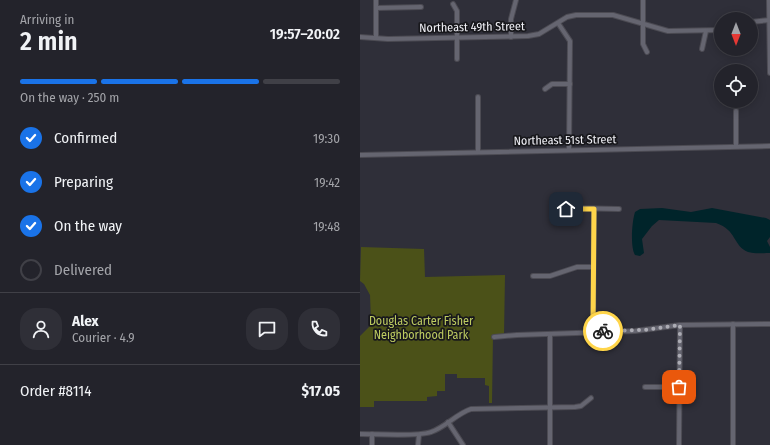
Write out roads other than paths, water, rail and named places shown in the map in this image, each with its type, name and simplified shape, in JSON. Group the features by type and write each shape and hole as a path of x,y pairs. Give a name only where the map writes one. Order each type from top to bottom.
{"street":[{"path":"376,0 376,38"},
{"path":"510,37 511,19 516,0"},
{"path":"643,0 643,44 647,52"},
{"path":"769,0 769,73"},
{"path":"452,4 457,11 457,59"},
{"path":"376,8 421,7"},
{"name":"Northeast 49th Street","path":"360,37 388,39 510,37 539,34 567,17 576,15 613,15 668,31 714,30"},
{"path":"758,21 769,20"},
{"path":"558,23 570,41 569,150"},
{"path":"702,49 706,31"},
{"path":"545,89 552,84 570,84"},
{"path":"478,96 478,152"},
{"path":"736,111 736,146"},
{"name":"Northeast 51st Street","path":"360,155 770,146"},
{"path":"558,220 566,209 619,209"},
{"path":"593,331 594,209"},
{"path":"533,276 550,276 578,267 593,267"},
{"path":"733,445 734,324"},
{"path":"494,337 593,331 635,331 680,325 770,324"},
{"path":"679,445 680,325"},
{"path":"550,334 550,445"},
{"path":"645,387 679,387"},
{"path":"360,434 419,435 431,432 458,414 471,409 581,406 591,398"},
{"path":"448,422 463,445"},
{"path":"372,434 372,445"},
{"path":"418,445 419,435"}],"water":[{"path":"662,208 691,212 712,208 766,218 770,220 770,237 767,241 770,247 770,253 748,252 740,246 728,230 716,223 659,220 652,226 642,239 644,253 640,256 635,255 632,246 632,234 635,212 640,209"}],"park label":[{"name":"Douglas Carter Fisher Neighborhood Park","path":"421,328"}]}
